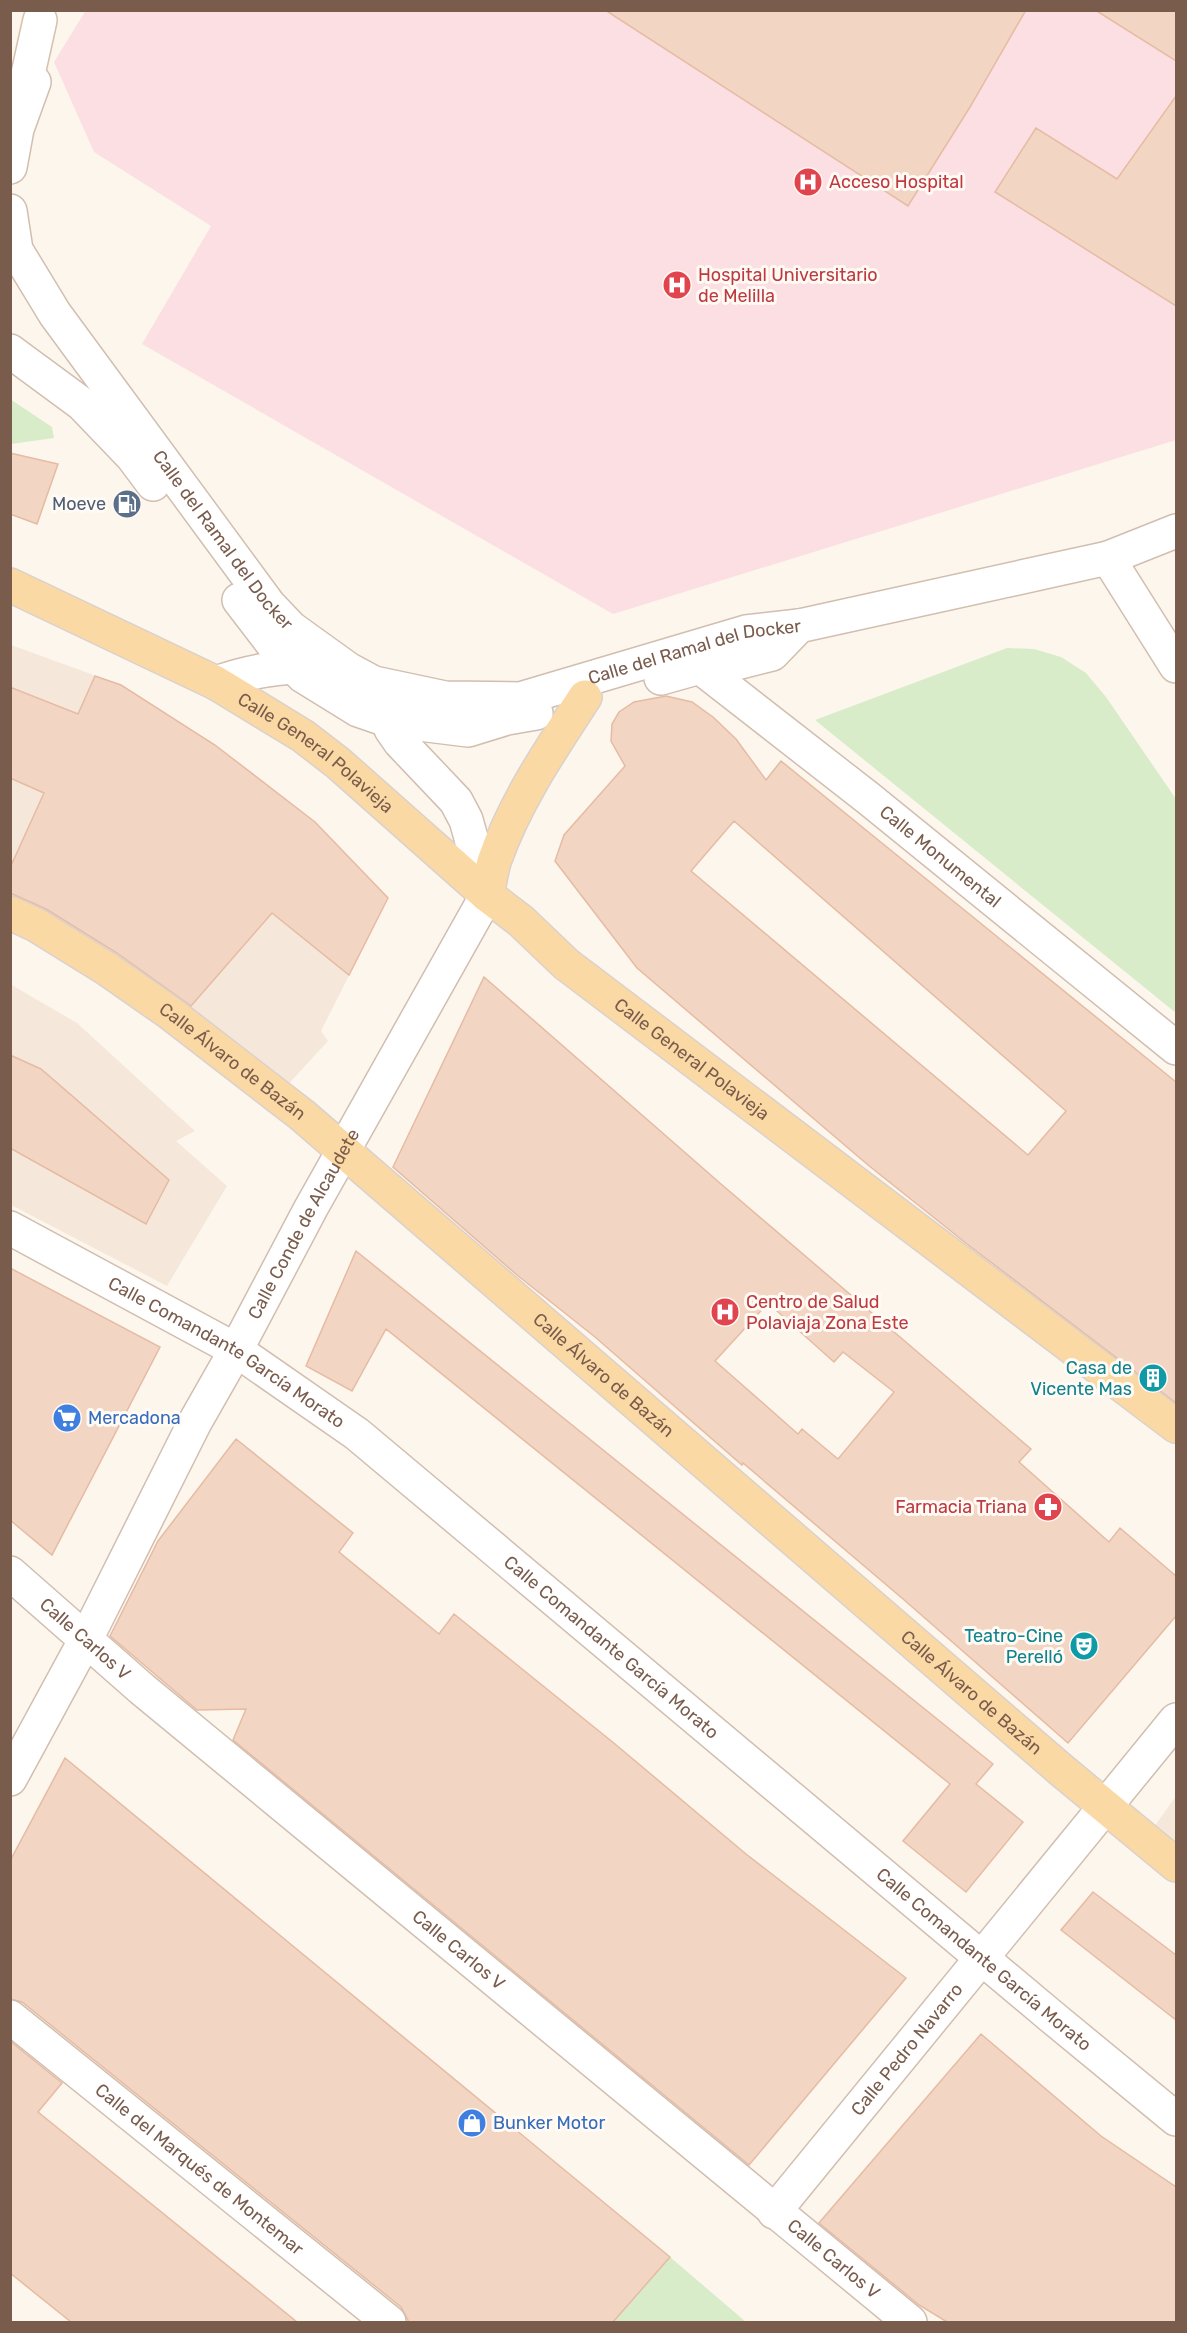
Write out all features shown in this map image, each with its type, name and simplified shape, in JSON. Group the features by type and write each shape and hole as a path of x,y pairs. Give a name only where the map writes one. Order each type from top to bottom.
{"main road":[{"name":"Calle General Polavieja","path":"10,585 216,683 303,736 338,763 487,895 521,921 566,964 1176,1426"},
{"path":"487,895 494,861 511,821 548,754 585,697"},
{"name":"Calle Álvaro de Bazán","path":"10,913 36,925 108,969 161,1006 302,1115 1105,1808 1176,1865"}],"street":[{"path":"10,72 43,15"},
{"path":"10,110 28,74 43,15"},
{"path":"10,167 17,129 41,59 43,15"},
{"name":"Calle del Ramal del Docker","path":"10,211 16,250 55,314 269,605 291,628 348,669 368,679 446,698 520,699 747,632 799,626"},
{"name":"Calle del Ramal del Docker","path":"10,351 82,404 132,456 275,647 303,676 358,710 387,720 468,730 700,667 717,668 772,654 799,626"},
{"path":"799,626 1108,558 1176,531"},
{"path":"1108,558 1174,658"},
{"path":"216,683 250,672 295,667 317,668 368,679 400,742 456,801 466,819 487,895"},
{"name":"Calle Monumental","path":"700,667 868,798 1176,1048"},
{"name":"Calle Conde de Alcaudete","path":"10,1779 86,1639 195,1422 487,895"},
{"name":"Calle Comandante García Morato","path":"10,1228 236,1350 357,1434 1176,2119"},
{"name":"Calle Carlos V","path":"10,1573 142,1689 910,2322"},
{"name":"Calle Pedro Navarro","path":"774,2212 1176,1720"},
{"name":"Calle del Marqués de Montemar","path":"10,2018 389,2322"}],"shaded area":[{"name":"Hospital Universitario de Melilla","path":"86,10 1176,11 1176,440 613,614 142,344 211,226 94,152 54,62"},
{"path":"11,645 121,685 215,745 317,824 388,898 321,1031 328,1041 283,1090 121,957 11,894"},
{"path":"10,984 77,1023 195,1131 176,1141 227,1186 167,1286 11,1205"},
{"path":"1176,1796 1176,1847 1154,1827"}],"green space":[{"path":"10,399 52,427 54,438 11,444"},
{"path":"1007,648 1034,649 1061,657 1086,673 1106,697 1176,799 1176,1013 815,720"},
{"path":"670,2257 746,2322 613,2322"}],"building":[{"path":"605,10 1026,10 970,107 908,206"},
{"path":"1095,10 1176,10 1176,61"},
{"path":"1176,96 1176,306 995,192 1036,128 1117,179"},
{"path":"10,453 58,464 37,524 10,514"},
{"path":"95,676 121,685 215,745 315,822 388,898 349,975 272,913 191,1006 117,953 46,909 10,893 10,868 44,793 10,778 10,687 78,714"},
{"path":"666,696 692,702 713,717 736,739 766,780 781,761 1176,1082 1176,1403 967,1244 868,1165 637,968 555,861 564,835 625,766 611,741 612,724 619,712 634,702","holes":["734,821 1066,1111 1028,1155 691,871"]},
{"path":"484,977 721,1184 1031,1449 1019,1462 1109,1542 1120,1528 1176,1576 1176,1616 1068,1743 903,1599 743,1463 742,1465 595,1337 517,1275 393,1167","holes":["768,1303 834,1362 843,1352 894,1392 838,1459 802,1429 798,1434 715,1361"]},
{"path":"10,1055 41,1069 169,1180 146,1224 10,1148"},
{"path":"356,1251 993,1764 976,1784 1023,1822 966,1892 903,1841 950,1784 386,1329 352,1391 306,1366"},
{"name":"Mercadona","path":"10,1268 160,1347 52,1555 10,1520"},
{"path":"236,1439 353,1533 339,1552 439,1634 454,1614 746,1854 906,1978 749,2165 233,1740 246,1709 197,1710 110,1636 158,1541"},
{"path":"65,1758 670,2257 613,2322 409,2322 401,2307 22,2002 10,1999 10,1861"},
{"path":"1093,1892 1176,1955 1176,2020 1061,1930"},
{"path":"981,2034 1101,2136 1176,2187 1176,2322 947,2322 919,2305 819,2223"},
{"path":"10,2041 62,2083 38,2112 297,2322 71,2322 10,2273"}],"place":[{"name":"Acceso Hospital","path":"808,182"},
{"name":"Hospital Universitario de Melilla","path":"677,285"},
{"name":"Moeve","path":"127,504"},
{"name":"Centro de Salud Polaviaja Zona Este","path":"725,1312"},
{"name":"Casa de Vicente Mas","path":"1153,1378"},
{"name":"Mercadona","path":"67,1418"},
{"name":"Farmacia Triana","path":"1048,1507"},
{"name":"Teatro-Cine Perelló","path":"1084,1646"},
{"name":"Bunker Motor","path":"472,2123"}]}
